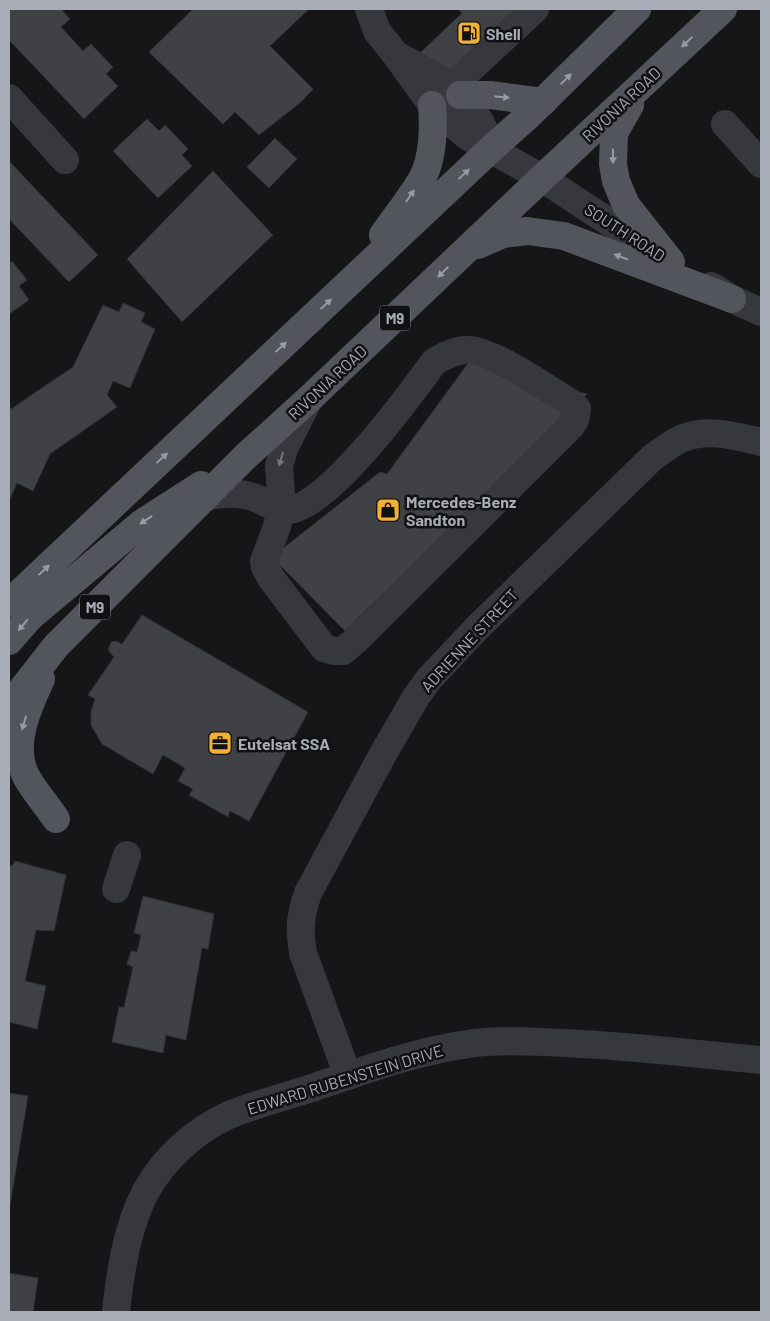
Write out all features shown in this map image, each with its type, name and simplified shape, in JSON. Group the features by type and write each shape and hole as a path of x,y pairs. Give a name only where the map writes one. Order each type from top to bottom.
{"main road":[{"name":"RIVONIA ROAD","path":"9,706 56,646 246,456 723,9"},
{"path":"9,603 543,102 628,10"},
{"path":"646,81 614,134 613,164 616,181 626,205 671,262"},
{"path":"456,90 543,102"},
{"path":"352,280 423,177 428,164 434,126 432,105"},
{"path":"465,251 503,234 527,230 564,236 732,299"},
{"path":"9,642 30,617 142,523 246,456"},
{"path":"56,646 31,700 20,738 20,755 25,774 56,819"}],"street":[{"name":"SOUTH ROAD","path":"369,9 377,31 432,105 467,136 492,148 542,178 671,262 732,299 761,312"},
{"path":"456,90 535,9"},
{"path":"396,55 456,90 480,121 492,148"},
{"path":"9,98 65,160"},
{"path":"725,124 761,164"},
{"path":"207,496 242,494 282,510 298,508 322,494 376,438 434,362 447,355 467,350 492,355 568,401 577,409 575,420 570,427 343,651 334,651 324,648 265,567 264,561 282,510 279,466 284,449 309,399"},
{"name":"ADRIENNE STREET","path":"348,1076 303,952 300,932 301,915 308,893 416,697 439,668 477,628 653,457 682,438 700,433 718,433 761,442"},
{"path":"116,888 128,855"},
{"name":"EDWARD RUBENSTEIN DRIVE","path":"116,1312 120,1272 136,1215 146,1190 164,1166 188,1140 229,1116 438,1048 476,1043 509,1040 592,1044 761,1060"}],"building":[{"path":"12,9 61,9 70,19 61,27 83,51 91,44 113,67 106,74 118,86 84,119 9,40 9,12"},
{"path":"193,9 309,9 270,46 313,89 301,102 259,135 235,112 223,124 149,52"},
{"name":"Shell","path":"458,9 522,9 446,80 420,53 462,13"},
{"path":"147,119 159,131 165,125 188,149 182,155 192,166 158,198 113,151"},
{"path":"275,138 297,159 269,188 247,167"},
{"path":"9,161 98,255 69,282 9,219"},
{"path":"213,171 273,235 182,322 127,259"},
{"path":"12,261 27,280 19,286 29,300 9,314 9,264"},
{"path":"123,303 145,313 141,322 155,329 130,388 113,381 107,395 117,407 50,454 33,491 17,483 9,501 9,405 11,409 73,367 103,305 119,312"},
{"path":"469,362 587,394 345,631 272,557 380,472 387,474"},
{"path":"142,615 308,712 249,821 230,811 228,817 189,795 193,789 178,781 185,768 163,755 153,774 102,744 91,725 91,711 95,699 88,695 114,657 108,650 111,642 116,641 122,644"},
{"path":"15,861 66,875 54,931 36,930 25,981 46,986 37,1029 9,1022 9,865 12,866"},
{"path":"143,896 214,914 208,949 202,948 186,1040 166,1035 163,1053 112,1042 119,1007 124,1007 133,967 127,964 131,951 137,952 141,935 134,933"},
{"path":"9,1093 28,1096 9,1212"},
{"path":"9,1273 38,1278 33,1312 9,1312"}],"place":[{"name":"Shell","path":"469,33"},
{"name":"Mercedes-Benz Sandton","path":"388,510"},
{"name":"Eutelsat SSA","path":"220,743"}]}
